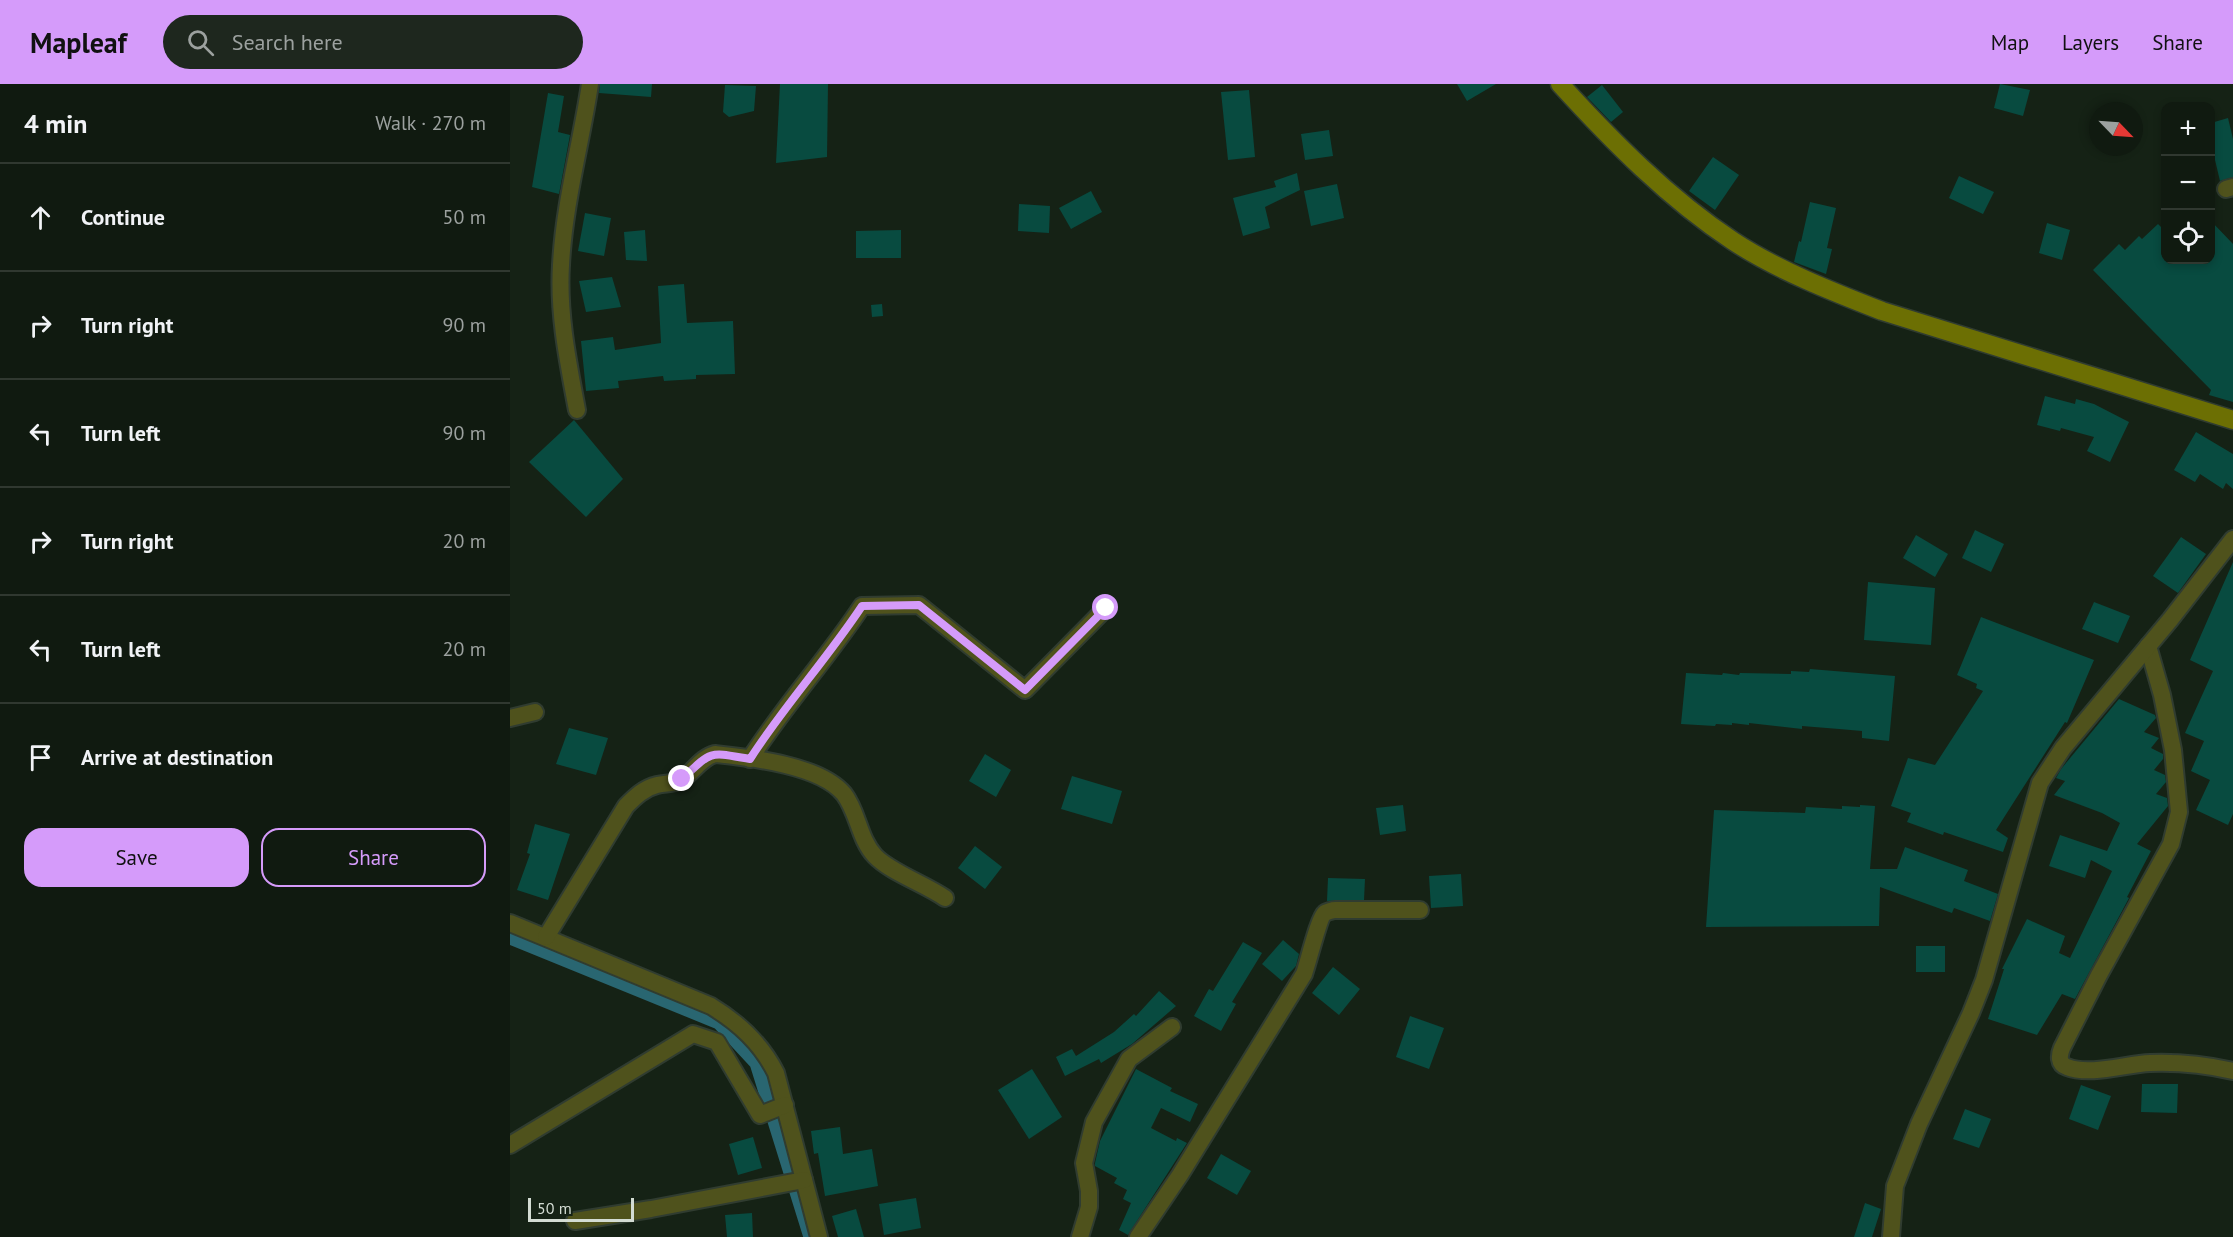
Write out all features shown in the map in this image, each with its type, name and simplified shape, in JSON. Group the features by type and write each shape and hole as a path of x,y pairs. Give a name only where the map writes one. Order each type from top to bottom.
{"street":[{"path":"577,410 565,349 561,264 565,225 590,84"},
{"path":"1560,84 1640,165 1699,217 1734,242 1788,271 1832,292 1882,311 2131,386 2233,420"},
{"path":"1891,1237 1895,1186 1919,1124 1984,980 2040,783 2063,748 2233,539"},
{"path":"750,759 769,729 840,639 862,606 919,605 1025,690 1106,608"},
{"path":"2148,646 2157,676 2172,750 2179,812 2177,827 2171,844 2062,1048 2060,1058 2061,1063 2067,1067 2085,1069 2151,1063 2205,1066 2233,1071"},
{"path":"510,718 535,712"},
{"path":"546,937 626,806 640,792 656,785 670,784 682,779 706,756 715,754 800,768 827,779 844,794 873,854 883,863 945,898"},
{"path":"1138,1237 1180,1175 1304,974 1315,943 1319,921 1325,912 1420,910"},
{"path":"510,923 711,1006 731,1018 767,1054 776,1073 819,1237"},
{"path":"1080,1237 1089,1207 1084,1162 1094,1122 1129,1059 1173,1027"},
{"path":"510,1145 693,1034 717,1042 760,1115 785,1105"},
{"path":"575,1221 804,1180"}],"building":[{"path":"600,84 652,84 651,97 599,93"},
{"path":"780,84 828,84 827,157 776,163"},
{"path":"1457,84 1496,84 1467,101"},
{"path":"2000,84 2030,90 2023,116 1994,108"},
{"path":"725,85 756,86 754,111 729,117 723,112"},
{"path":"1602,85 1623,112 1611,122 1587,97"},
{"path":"1249,90 1255,157 1228,160 1221,92"},
{"path":"548,93 564,96 558,132 570,135 559,194 532,187"},
{"path":"2228,118 2233,139 2233,177 2220,181 2215,160 2215,122"},
{"path":"1329,130 1333,156 1305,160 1301,134"},
{"path":"1713,157 1739,175 1715,210 1689,191"},
{"path":"1297,173 1300,190 1265,207 1270,228 1243,236 1233,198 1276,187 1274,181"},
{"path":"1959,176 1994,192 1983,214 1949,198"},
{"path":"1337,184 1344,218 1311,226 1304,191"},
{"path":"1091,191 1102,212 1071,229 1059,208"},
{"path":"1810,202 1836,208 1827,248 1832,249 1826,274 1794,262"},
{"path":"1019,204 1050,206 1049,233 1018,231"},
{"path":"585,213 611,218 604,256 578,251"},
{"path":"2047,223 2070,230 2062,260 2039,253"},
{"path":"2158,224 2161,227 2161,264 2215,264 2215,225 2233,244 2233,402 2209,395 2211,390 2093,270 2119,244 2125,250 2139,236 2142,239"},
{"path":"645,230 647,261 626,260 624,232"},
{"path":"901,230 901,258 856,258 856,231"},
{"path":"612,277 621,307 586,312 579,281"},
{"path":"684,284 687,323 733,321 735,374 696,375 696,379 664,381 663,376 618,381 619,388 586,391 581,341 613,337 615,350 661,343 658,286"},
{"path":"882,304 883,316 872,317 871,305"},
{"path":"2045,396 2075,404 2076,399 2094,404 2129,422 2110,462 2087,451 2094,437 2061,428 2060,431 2037,425"},
{"path":"574,420 623,479 586,517 529,462"},
{"path":"2196,432 2233,454 2233,489 2226,483 2223,489 2200,474 2195,482 2174,470"},
{"path":"1975,530 2004,544 1991,572 1962,558"},
{"path":"1916,535 1948,554 1935,577 1903,558"},
{"path":"2181,537 2206,554 2178,593 2153,576"},
{"path":"2233,562 2233,814 2228,825 2196,810 2210,780 2191,771 2204,741 2185,733 2213,671 2190,660"},
{"path":"1868,582 1935,588 1931,645 1864,640"},
{"path":"2094,602 2130,616 2118,643 2082,629"},
{"path":"1981,617 2094,660 2067,723 2065,722 1996,830 2008,838 2003,852 1907,822 1911,813 1891,806 1908,758 1935,765 1983,691 1976,688 1977,684 1957,675"},
{"path":"1810,669 1895,676 1889,741 1862,738 1862,731 1839,729 1802,726 1802,729 1749,723 1749,725 1732,723 1732,725 1716,724 1715,726 1681,724 1686,673 1791,674 1791,671 1809,672"},
{"path":"2119,699 2155,715 2156,718 2144,732 2159,738 2151,748 2163,754 2163,759 2154,770 2165,775 2166,782 2156,794 2167,798 2168,806 2137,844 2151,851 2127,897 2129,898 2075,999 2062,994 2037,1035 1988,1019 2004,969 2002,969 2027,919 2065,936 2059,953 2070,958 2112,871 2091,860 2085,878 2049,866 2060,835 2107,851 2120,823 2102,813 2054,795 2065,781 2056,778 2061,769"},
{"path":"569,728 608,738 596,775 556,764"},
{"path":"985,754 1011,770 996,797 969,781"},
{"path":"1072,776 1122,791 1112,824 1061,809"},
{"path":"1403,805 1406,831 1380,835 1376,808"},
{"path":"1860,805 1875,806 1870,869 1897,869 1905,847 1968,870 1964,881 1998,894 1990,921 1954,908 1952,913 1880,887 1879,926 1706,927 1714,810 1805,813 1806,807 1842,809 1842,806 1860,807"},
{"path":"535,824 570,834 548,900 517,890 530,854 527,853"},
{"path":"975,846 1002,867 985,889 958,868"},
{"path":"1461,874 1463,906 1431,908 1429,876"},
{"path":"1328,878 1365,879 1364,900 1327,901"},
{"path":"1283,940 1299,954 1296,966 1282,981 1262,964"},
{"path":"1243,942 1262,953 1232,1002 1236,1004 1221,1031 1194,1016 1209,989 1213,991"},
{"path":"1916,946 1945,946 1945,972 1916,972"},
{"path":"1333,967 1360,989 1339,1015 1312,993"},
{"path":"1159,991 1176,1006 1132,1044 1101,1063 1099,1059 1065,1076 1056,1057 1072,1049 1076,1056 1114,1032 1134,1014 1136,1016"},
{"path":"1410,1016 1444,1028 1429,1069 1396,1057"},
{"path":"1032,1069 1062,1117 1029,1139 998,1090"},
{"path":"1136,1069 1172,1088 1170,1091 1198,1104 1190,1122 1161,1108 1151,1128 1176,1141 1177,1138 1187,1143 1128,1235 1119,1230 1131,1203 1123,1199 1127,1190 1114,1183 1117,1178 1095,1166 1095,1163 1100,1141"},
{"path":"2142,1084 2178,1084 2177,1113 2141,1112"},
{"path":"2081,1085 2111,1096 2098,1130 2069,1119"},
{"path":"1965,1109 1991,1119 1979,1148 1953,1139"},
{"path":"840,1127 843,1154 872,1149 878,1186 825,1196 818,1153 814,1154 811,1131"},
{"path":"753,1137 762,1168 738,1175 729,1144"},
{"path":"1221,1154 1251,1171 1237,1195 1207,1178"},
{"path":"916,1198 921,1228 884,1235 879,1204"},
{"path":"1865,1203 1881,1209 1872,1237 1854,1237"},
{"path":"856,1209 864,1237 838,1237 832,1216"},
{"path":"752,1213 753,1237 727,1237 725,1215"}],"waterway":[{"path":"510,937 719,1022 757,1063 811,1237"}],"route":[{"path":"682,779 706,756 715,754 750,759 769,729 840,639 862,606 919,605 1025,690 1106,608"}]}
